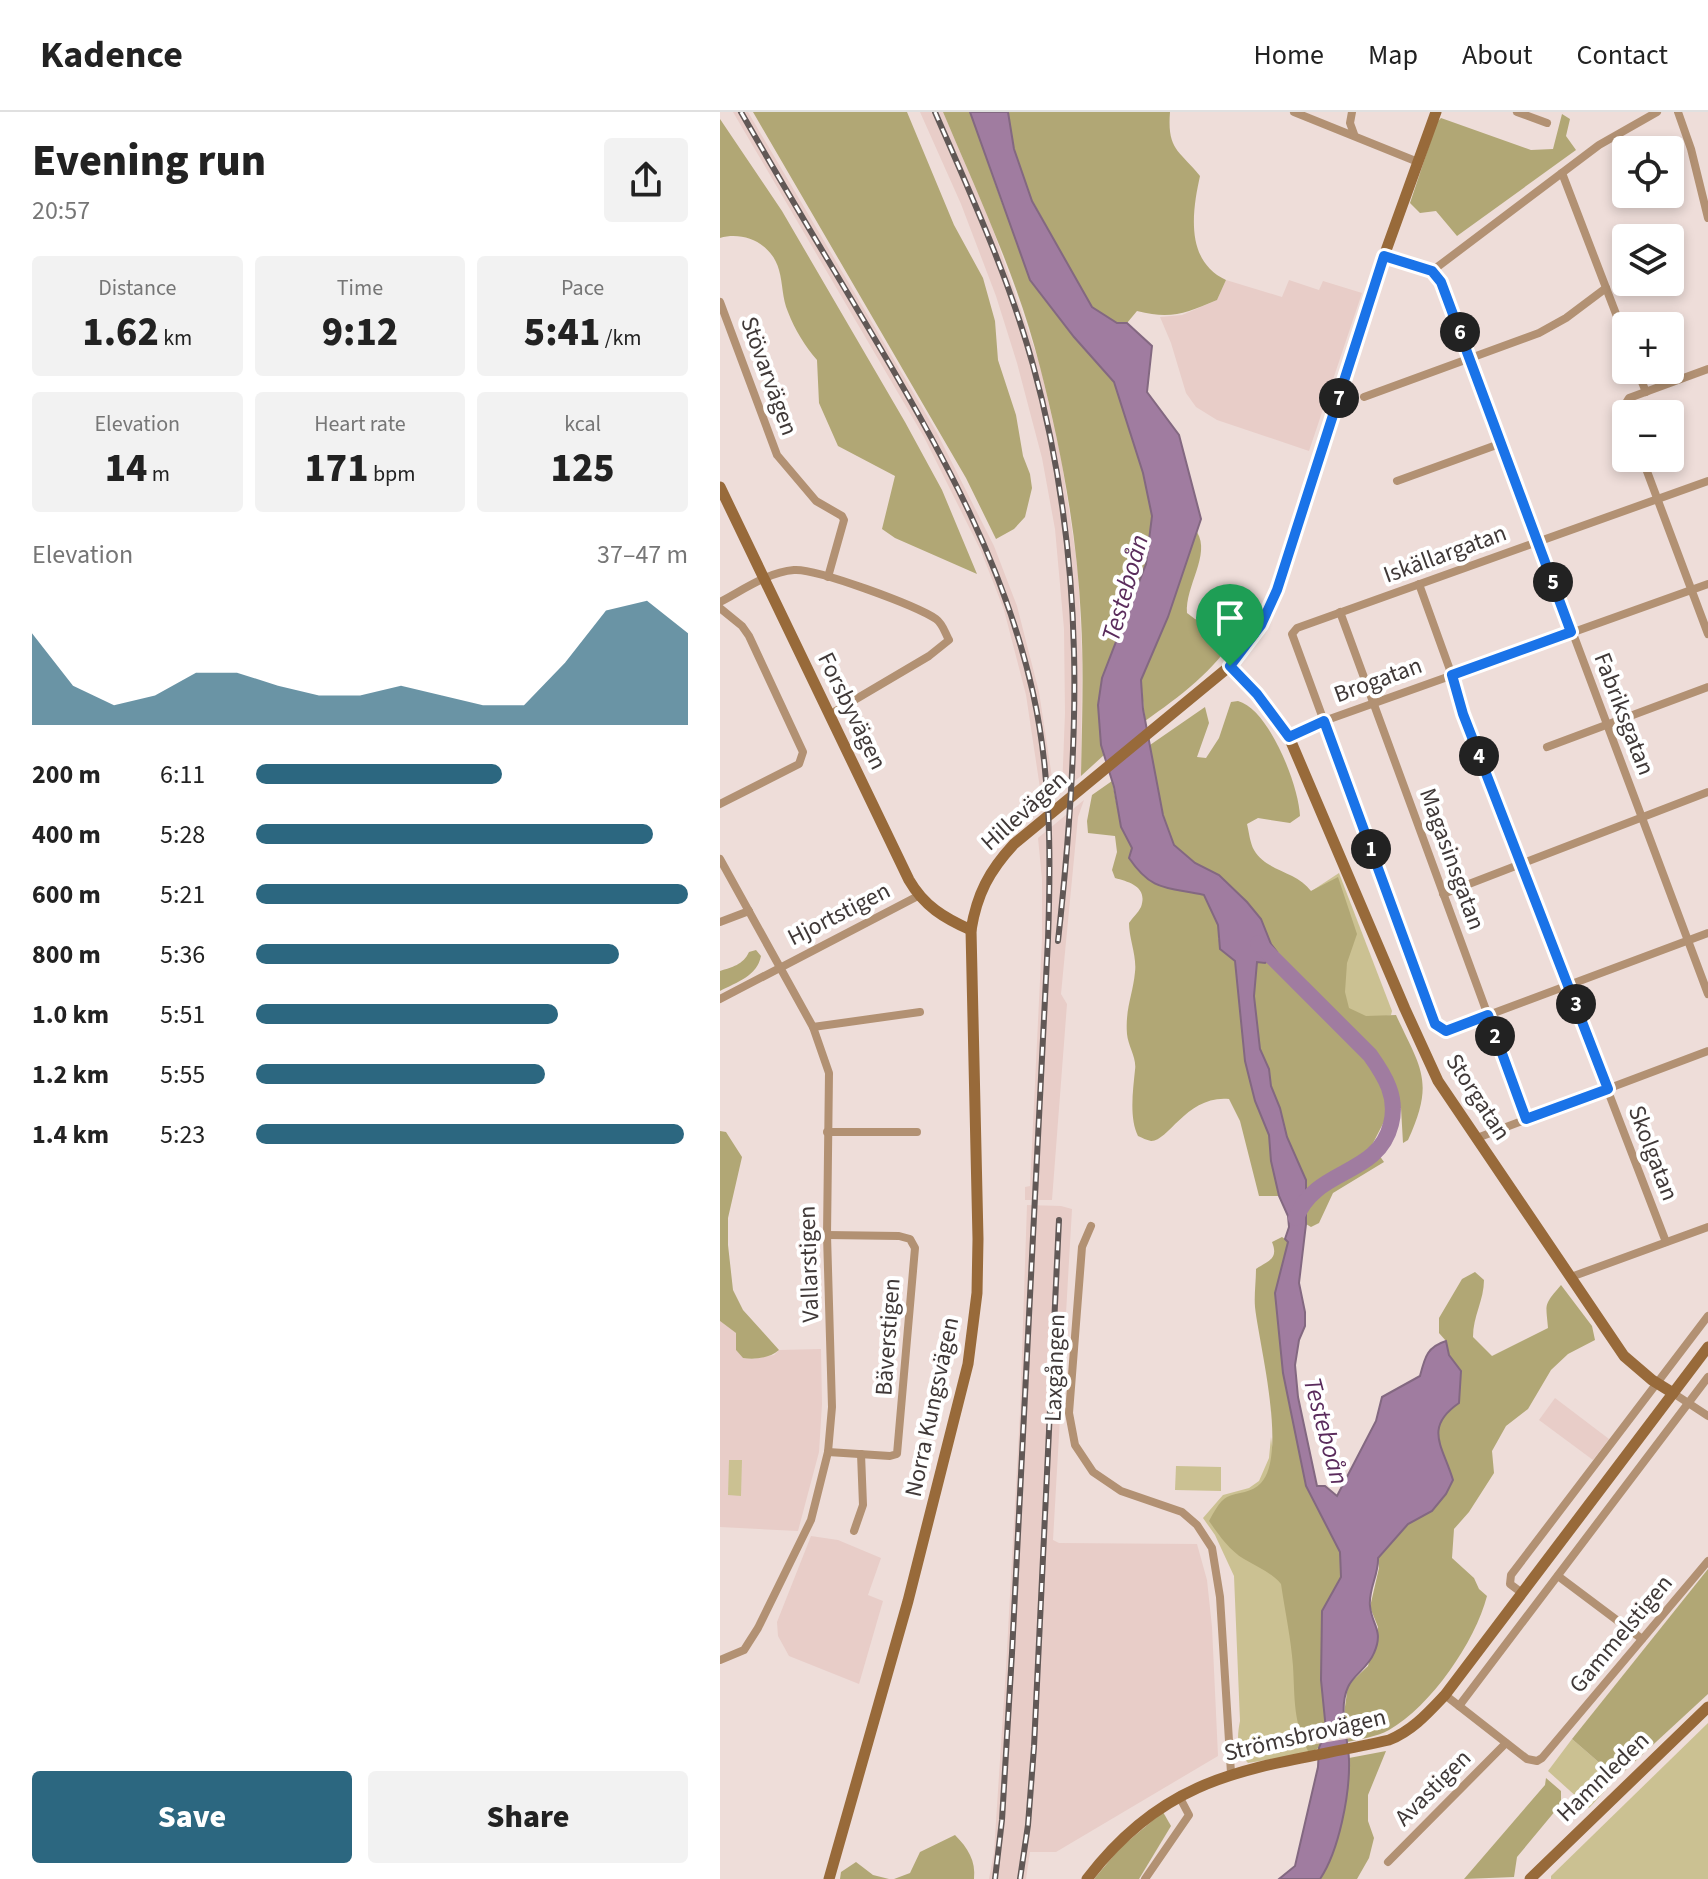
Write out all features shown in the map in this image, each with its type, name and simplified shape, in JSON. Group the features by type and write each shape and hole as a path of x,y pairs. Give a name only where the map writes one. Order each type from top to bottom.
{"street":[{"path":"1294,112 1418,162"},
{"path":"1352,112 1350,123 1354,134"},
{"path":"1230,666 1261,625 1277,590 1384,256 1436,112"},
{"path":"1517,112 1547,123"},
{"path":"1384,256 1432,271 1599,145 1657,112"},
{"path":"1678,112 1691,149 1708,218"},
{"path":"1562,173 1615,312"},
{"name":"Fabriksgatan","path":"1432,271 1444,289 1708,994"},
{"path":"1364,397 1547,328 1606,288"},
{"name":"Stövarvägen","path":"720,302 777,455 816,501 844,520 828,577"},
{"path":"1628,400 1708,369"},
{"path":"1643,384 1646,392"},
{"path":"1397,481 1502,443"},
{"path":"1647,472 1708,634"},
{"name":"Iskällargatan","path":"1324,721 1292,638 1297,628 1708,481"},
{"name":"Forsbyvägen","path":"720,487 918,896 933,910 971,930"},
{"path":"720,804 799,764 802,757 799,741 749,636 720,605 783,571 799,569 828,577 942,625 949,640 929,656 829,715"},
{"name":"Skolgatan","path":"1419,584 1463,714 1666,1242"},
{"name":"Brogatan","path":"1289,737 1324,721 1708,584"},
{"name":"Magasinsgatan","path":"1340,612 1526,1119"},
{"name":"Hillevägen","path":"971,930 976,903 994,865 1014,844 1230,666"},
{"name":"Storgatan","path":"1230,666 1257,694 1289,737 1429,1064 1624,1356 1656,1384 1673,1393"},
{"path":"1547,747 1708,687"},
{"path":"1324,721 1435,1024 1441,1030 1451,1029 1708,933"},
{"path":"1443,894 1708,792"},
{"name":"Vallarstigen","path":"720,859 813,1027 829,1073 827,1235 832,1407 828,1452 811,1520 744,1650 720,1660"},
{"name":"Hjortstigen","path":"720,999 918,896"},
{"path":"720,922 749,911"},
{"name":"Norra Kungsvägen","path":"829,1879 908,1601 968,1364 977,1293 978,1239 971,930"},
{"path":"813,1027 920,1012"},
{"path":"1477,1138 1708,1051"},
{"path":"827,1132 917,1132"},
{"name":"Laxgången","path":"1091,1226 1082,1247 1069,1413 1075,1445 1093,1472 1121,1491 1182,1512 1197,1525 1212,1548 1220,1597 1231,1773"},
{"path":"1571,1277 1708,1227"},
{"name":"Bäverstigen","path":"827,1235 899,1236 910,1239 915,1248 900,1447 897,1454 890,1456 828,1452"},
{"path":"1522,1593 1510,1584 1511,1575 1708,1316"},
{"name":"Strömsbrovägen","path":"1087,1879 1122,1838 1179,1795 1231,1773 1372,1744 1404,1734 1445,1695 1708,1347"},
{"path":"1459,1706 1708,1377"},
{"path":"1673,1393 1708,1416"},
{"path":"854,1531 863,1505 861,1454"},
{"name":"Gammelstigen","path":"1564,1733 1708,1561"},
{"path":"1558,1576 1642,1639"},
{"name":"Avastigen","path":"1445,1695 1527,1759 1537,1761 1564,1733"},
{"name":"Hamnleden","path":"1530,1879 1708,1707"},
{"name":"Avastigen","path":"1388,1862 1506,1743"},
{"path":"1145,1879 1189,1815 1179,1795"}],"shaded area":[{"path":"733,112 748,112 936,431 994,546 1017,606 1039,692 1055,797 1043,808 1026,695 1004,610 981,551 924,437"},
{"path":"753,112 907,112 954,225 983,278 995,321 998,360 1016,415 1032,488 1025,517 1014,529 996,539 966,478"},
{"path":"920,112 943,112 991,224 1040,365 1061,457 1078,570 1082,657 1081,776 1062,791 1064,629 1055,529 1042,458 996,296 961,204"},
{"path":"943,112 970,112 1003,206 1072,335 1114,382 1143,473 1152,516 1146,564 1102,678 1098,705 1104,755 1081,776 1079,586 1072,523 1055,429 1020,302"},
{"path":"970,112 1008,112 1014,149 1032,201 1092,307 1117,323 1127,323 1152,346 1147,392 1179,435 1201,519 1168,617 1141,680 1143,709 1163,815 1174,845 1195,863 1219,875 1247,902 1261,919 1277,952 1265,963 1257,962 1254,996 1260,1049 1269,1069 1271,1086 1287,1137 1306,1180 1306,1224 1299,1283 1305,1326 1295,1365 1298,1397 1317,1486 1325,1486 1337,1496 1376,1421 1382,1397 1420,1376 1425,1358 1435,1346 1446,1341 1449,1355 1461,1371 1459,1403 1441,1421 1439,1429 1441,1447 1453,1480 1432,1511 1408,1524 1378,1558 1370,1600 1378,1633 1377,1645 1368,1663 1350,1683 1345,1696 1348,1789 1338,1838 1320,1879 1279,1879 1295,1866 1318,1767 1319,1748 1326,1730 1321,1680 1322,1611 1341,1577 1340,1552 1306,1486 1283,1373 1275,1293 1288,1242 1285,1239 1289,1227 1288,1216 1279,1196 1269,1135 1255,1101 1245,1061 1235,961 1220,949 1218,925 1204,895 1153,883 1129,858 1132,848 1121,827 1114,787 1101,745 1098,705 1102,678 1146,564 1152,516 1143,473 1114,382 1030,280"},
{"path":"1008,112 1170,112 1173,142 1200,176 1194,220 1198,248 1213,272 1226,280 1217,300 1178,314 1137,311 1127,323 1115,322 1092,308 1031,198 1014,149"},
{"path":"1562,114 1570,119 1566,136 1576,150 1457,236 1436,211 1420,213 1410,203 1441,118 1531,150 1553,149"},
{"path":"720,119 782,211 905,422 942,490 977,574 895,538 882,529 895,476 838,446 819,403 817,360 791,319 780,275 770,253 748,238 720,238"},
{"path":"1226,280 1282,297 1289,280 1319,290 1323,281 1362,293 1309,451 1217,420 1196,407 1186,393 1160,317 1182,315 1217,300"},
{"path":"1197,532 1201,551 1187,613 1236,634 1207,671 1145,721 1141,680 1168,617"},
{"path":"1238,701 1250,707 1271,733 1294,786 1300,816 1290,823 1258,818 1247,824 1254,850 1266,863 1298,879 1311,891 1338,877 1357,934 1347,963 1345,992 1349,1008 1366,1016 1396,1015 1422,1076 1421,1103 1408,1140 1403,1143 1401,1108 1391,1108 1372,1145 1384,1162 1333,1193 1319,1223 1311,1227 1306,1224 1306,1180 1287,1137 1271,1086 1269,1069 1260,1049 1254,996 1257,962 1277,952 1261,919 1219,875 1195,863 1174,845 1163,815 1150,745 1205,707 1209,723 1197,757 1206,758 1219,738 1231,702"},
{"path":"1112,781 1121,827 1132,848 1179,890 1204,895 1218,925 1218,938 1235,961 1245,1061 1255,1101 1269,1135 1279,1196 1259,1196 1240,1121 1229,1099 1201,1104 1158,1139 1151,1141 1138,1136 1135,1129 1135,1066 1127,1025 1135,966 1129,923 1143,900 1136,886 1115,878 1112,870 1117,852 1115,836 1088,833 1087,821 1092,795"},
{"path":"1084,800 1078,817 1061,994 1067,1004 1052,1200 1025,1200 1025,1187 1030,1186 1042,939 1038,838"},
{"path":"1339,873 1391,1015 1372,1019 1349,1011 1307,894"},
{"path":"756,950 761,956 755,969 720,991 720,971 737,965 749,952"},
{"path":"720,1131 726,1132 742,1157 728,1218 733,1290 743,1310 779,1350 762,1358 743,1358 736,1350 736,1333 720,1321"},
{"path":"1027,1205 1072,1209 1053,1540 1059,1543 1197,1544 1207,1580 1212,1627 1218,1756 1056,1852 1030,1852 1026,1879 989,1879 994,1852 1006,1668"},
{"path":"1282,1237 1288,1241 1275,1293 1306,1485 1340,1552 1341,1577 1322,1611 1326,1730 1319,1748 1309,1753 1296,1711 1292,1656 1281,1584 1234,1551 1209,1521 1224,1499 1257,1486 1269,1469 1272,1424 1255,1307 1256,1269 1271,1259 1274,1252 1272,1242"},
{"path":"1475,1272 1484,1280 1473,1337 1492,1356 1548,1328 1547,1305 1561,1285 1592,1326 1595,1340 1568,1354 1551,1370 1528,1409 1506,1426 1492,1451 1494,1473 1454,1529 1452,1558 1474,1578 1487,1596 1462,1652 1435,1689 1405,1719 1384,1732 1347,1742 1344,1714 1348,1685 1368,1666 1378,1627 1370,1607 1379,1568 1378,1558 1408,1524 1432,1511 1448,1465 1438,1431 1444,1417 1459,1403 1461,1371 1439,1333 1439,1318 1462,1279"},
{"path":"720,1321 736,1333 736,1350 743,1358 774,1355 779,1350 821,1349 819,1452 798,1531 720,1527"},
{"path":"1555,1398 1609,1439 1593,1460 1539,1420"},
{"path":"1271,1437 1309,1753 1248,1763 1238,1743 1240,1721 1234,1576 1215,1535 1203,1518 1223,1495 1249,1488 1259,1481 1269,1458"},
{"path":"729,1460 742,1460 741,1496 728,1495"},
{"path":"1176,1466 1221,1467 1221,1491 1175,1490"},
{"path":"811,1536 838,1540 881,1558 868,1595 883,1601 859,1684 789,1656 778,1636 777,1622"},
{"path":"1708,1569 1708,1694 1617,1778 1572,1739"},
{"path":"1708,1723 1708,1879 1551,1879 1551,1876"},
{"path":"1572,1739 1617,1778 1589,1808 1548,1771"},
{"path":"1386,1751 1368,1795 1368,1821 1374,1838 1369,1858 1357,1879 1320,1879 1333,1853 1342,1821 1349,1758"},
{"path":"1546,1778 1561,1791 1561,1804 1517,1857 1514,1877 1464,1879 1545,1785"},
{"path":"1163,1812 1171,1826 1139,1879 1094,1879 1121,1847"},
{"path":"955,1835 970,1855 974,1879 894,1879 910,1873 920,1852"},
{"path":"856,1862 873,1875 889,1879 840,1879 841,1872"}],"pier":[{"path":"1349,1722 1351,1738 1316,1744 1322,1727"}],"waterway":[{"name":"Testeboån","path":"1258,943 1370,1055 1385,1079 1393,1105 1391,1124 1384,1141 1373,1154 1317,1189 1305,1201 1296,1218"}],"railway":[{"path":"741,112 903,387 970,514 1021,646 1039,724 1049,846 1048,939 1012,1653 1002,1820 995,1879"},
{"path":"935,112 1013,300 1033,365 1063,510 1074,652 1074,723 1058,941"},
{"path":"1020,1879 1034,1747 1059,1220"}],"route":[{"path":"1384,256 1432,271 1444,289 1571,632 1452,675 1463,714 1608,1089 1526,1119 1488,1015 1446,1031 1437,1027 1324,721 1289,737 1257,694 1230,666 1261,625 1277,590 1384,256"}]}
